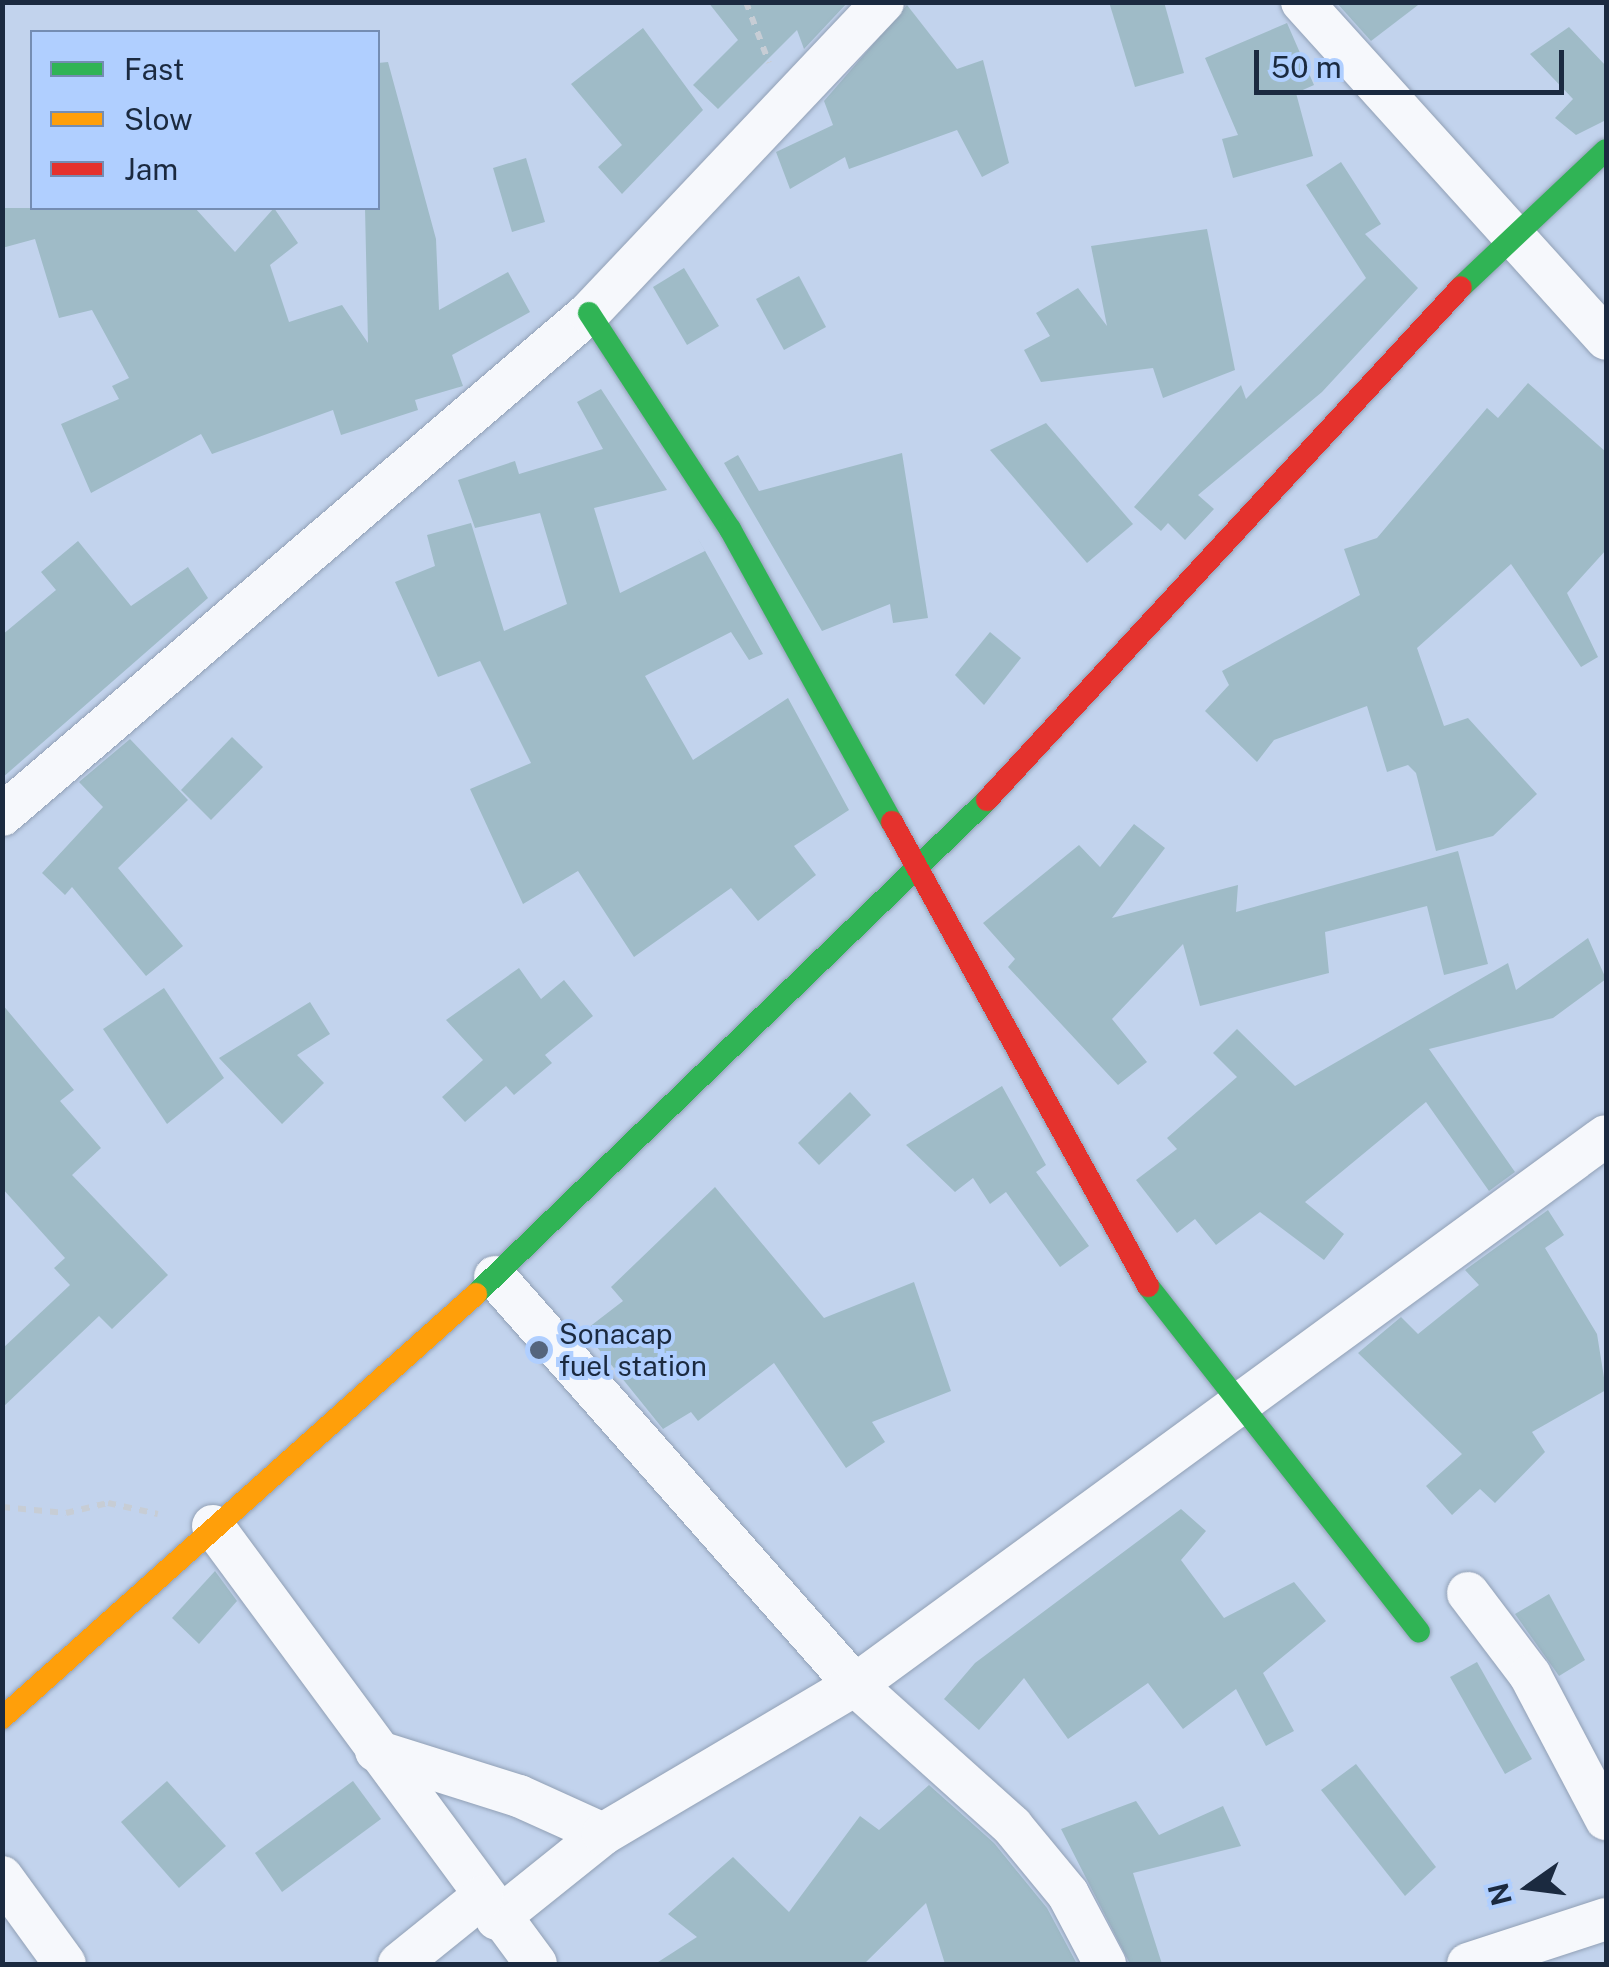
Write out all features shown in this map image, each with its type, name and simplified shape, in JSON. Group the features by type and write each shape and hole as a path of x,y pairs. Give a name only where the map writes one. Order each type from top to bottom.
{"main road":[{"path":"2,1718 495,1276 922,872 1514,230 1606,150"},
{"path":"589,313 730,530 1158,1304 1419,1632"}],"street":[{"path":"2,815 589,313 882,2"},
{"path":"1302,2 1514,230 1606,339"},
{"path":"399,1964 603,1834 855,1685 1606,1136"},
{"path":"495,1276 855,1685 1012,1826 1068,1894 1105,1964"},
{"path":"213,1526 490,1908 536,1964"},
{"path":"1468,1594 1530,1676 1606,1819"},
{"path":"376,1750 519,1796 603,1834"},
{"path":"2,1877 65,1964"},
{"path":"1468,1964 1606,1919"}],"path":[{"path":"746,2 770,53 770,120"},
{"path":"2,1507 66,1513 108,1503 213,1526"}],"building":[{"path":"708,2 848,2 804,49 797,30 718,109 693,85 738,40"},
{"path":"1109,2 1164,2 1184,73 1135,87"},
{"path":"1336,2 1422,2 1371,41"},
{"path":"907,5 957,69 983,60 1009,163 982,177 957,130 849,169 845,157 790,189 776,152 833,125 824,101"},
{"path":"1287,23 1314,85 1296,93 1313,156 1233,178 1222,139 1238,135 1205,58"},
{"path":"1569,27 1606,66 1606,120 1576,135 1555,118 1573,99 1530,54"},
{"path":"643,28 703,110 622,194 598,167 622,145 571,84"},
{"path":"388,62 436,239 439,310 508,272 530,312 452,355 463,386 415,400 418,410 341,435 333,410 212,454 201,434 91,493 61,424 119,399 112,386 129,378 92,310 59,318 35,239 2,248 2,208 197,210 235,252 275,210 298,243 270,265 289,322 342,305 368,343 365,210 380,210 380,63"},
{"path":"526,158 545,222 512,232 493,168"},
{"path":"1341,162 1381,224 1365,234 1418,288 1322,392 1198,495 1214,509 1185,540 1168,523 1161,531 1134,507 1241,385 1246,399 1366,278 1306,185"},
{"path":"1207,229 1235,370 1163,398 1153,368 1041,382 1024,350 1050,336 1036,313 1078,288 1107,326 1091,246"},
{"path":"684,268 719,326 687,345 653,287"},
{"path":"799,276 826,327 784,350 756,299"},
{"path":"1528,383 1606,452 1606,550 1567,593 1598,657 1581,667 1511,564 1417,648 1444,726 1468,718 1537,794 1493,836 1436,851 1416,773 1408,765 1387,772 1367,706 1274,740 1257,762 1205,711 1229,685 1222,671 1360,595 1344,549 1377,538 1487,408 1498,418"},
{"path":"601,389 667,490 594,508 620,593 705,551 695,533 763,654 749,660 731,632 645,676 693,760 788,698 849,810 794,846 816,875 758,921 731,888 634,957 578,871 523,904 470,789 531,763 480,661 438,677 395,582 435,566 427,535 471,523 504,631 567,604 540,513 475,528 458,480 515,461 519,474 603,449 577,402"},
{"path":"1046,423 1133,524 1087,563 990,450"},
{"path":"902,453 928,618 893,623 890,604 822,631 724,463 738,455 759,491"},
{"path":"78,541 131,606 188,567 208,598 2,778 2,635 56,590 41,572"},
{"path":"990,632 1021,658 984,705 955,675"},
{"path":"232,737 263,767 211,820 181,790"},
{"path":"130,739 188,800 118,868 183,946 146,976 72,887 65,895 42,873 103,807 79,782"},
{"path":"1134,824 1165,848 1112,918 1238,885 1236,912 1458,851 1488,964 1444,975 1427,906 1325,932 1329,973 1200,1006 1183,944 1112,1019 1147,1062 1118,1085 1008,967 1015,959 983,923 1079,845 1100,867"},
{"path":"1588,938 1606,979 1553,1018 1429,1049 1515,1172 1489,1191 1426,1102 1305,1202 1344,1234 1324,1260 1260,1212 1216,1245 1195,1219 1177,1233 1136,1180 1177,1149 1167,1138 1237,1077 1213,1053 1237,1029 1295,1086 1508,963 1516,990"},
{"path":"519,968 541,999 564,980 593,1016 545,1055 552,1063 514,1095 506,1086 465,1122 442,1097 483,1060 446,1020"},
{"path":"164,988 224,1078 167,1124 103,1029"},
{"path":"310,1002 330,1034 297,1055 324,1083 282,1124 219,1058"},
{"path":"2,1004 74,1090 60,1101 101,1148 72,1175 168,1275 112,1329 99,1316 2,1408 2,1349 70,1285 54,1268 65,1258 2,1188"},
{"path":"1002,1086 1046,1165 1036,1172 1089,1246 1060,1267 1006,1192 990,1204 973,1178 955,1192 906,1145"},
{"path":"850,1092 871,1115 819,1165 798,1143"},
{"path":"715,1187 824,1318 914,1282 951,1391 872,1422 885,1442 846,1468 774,1363 698,1421 691,1412 663,1429 584,1331 623,1301 611,1287"},
{"path":"1548,1210 1564,1235 1545,1248 1597,1334 1606,1390 1532,1432 1545,1452 1495,1503 1480,1489 1452,1515 1426,1486 1462,1454 1358,1353 1401,1317 1418,1334 1479,1285 1465,1270"},
{"path":"1181,1509 1206,1531 1181,1560 1224,1618 1294,1582 1326,1621 1263,1673 1294,1731 1266,1746 1236,1689 1183,1729 1148,1683 1068,1739 1024,1678 979,1730 944,1699 975,1663"},
{"path":"215,1571 237,1601 199,1644 172,1618"},
{"path":"1549,1594 1585,1660 1559,1676 1515,1614"},
{"path":"1477,1662 1532,1759 1505,1774 1450,1677"},
{"path":"1356,1764 1436,1867 1405,1896 1321,1790"},
{"path":"167,1781 226,1846 179,1888 121,1822"},
{"path":"353,1781 381,1819 282,1892 255,1853"},
{"path":"929,1785 994,1843 1047,1908 1077,1964 945,1964 926,1903 864,1964 655,1964 697,1937 668,1914 733,1857 789,1912 860,1816 879,1830"},
{"path":"1136,1801 1159,1835 1223,1806 1241,1846 1133,1873 1162,1964 1130,1964 1061,1829"}],"traffic: fast":[{"path":"1461,287 1606,150"},
{"path":"589,313 730,529 892,822"},
{"path":"476,1294 987,800"},
{"path":"1148,1286 1419,1632"}],"traffic: slow":[{"path":"2,1718 476,1294"}],"traffic: jam":[{"path":"987,800 1461,287"},
{"path":"892,822 1148,1286"}],"place":[{"name":"Sonacap fuel station","path":"539,1350"}]}
